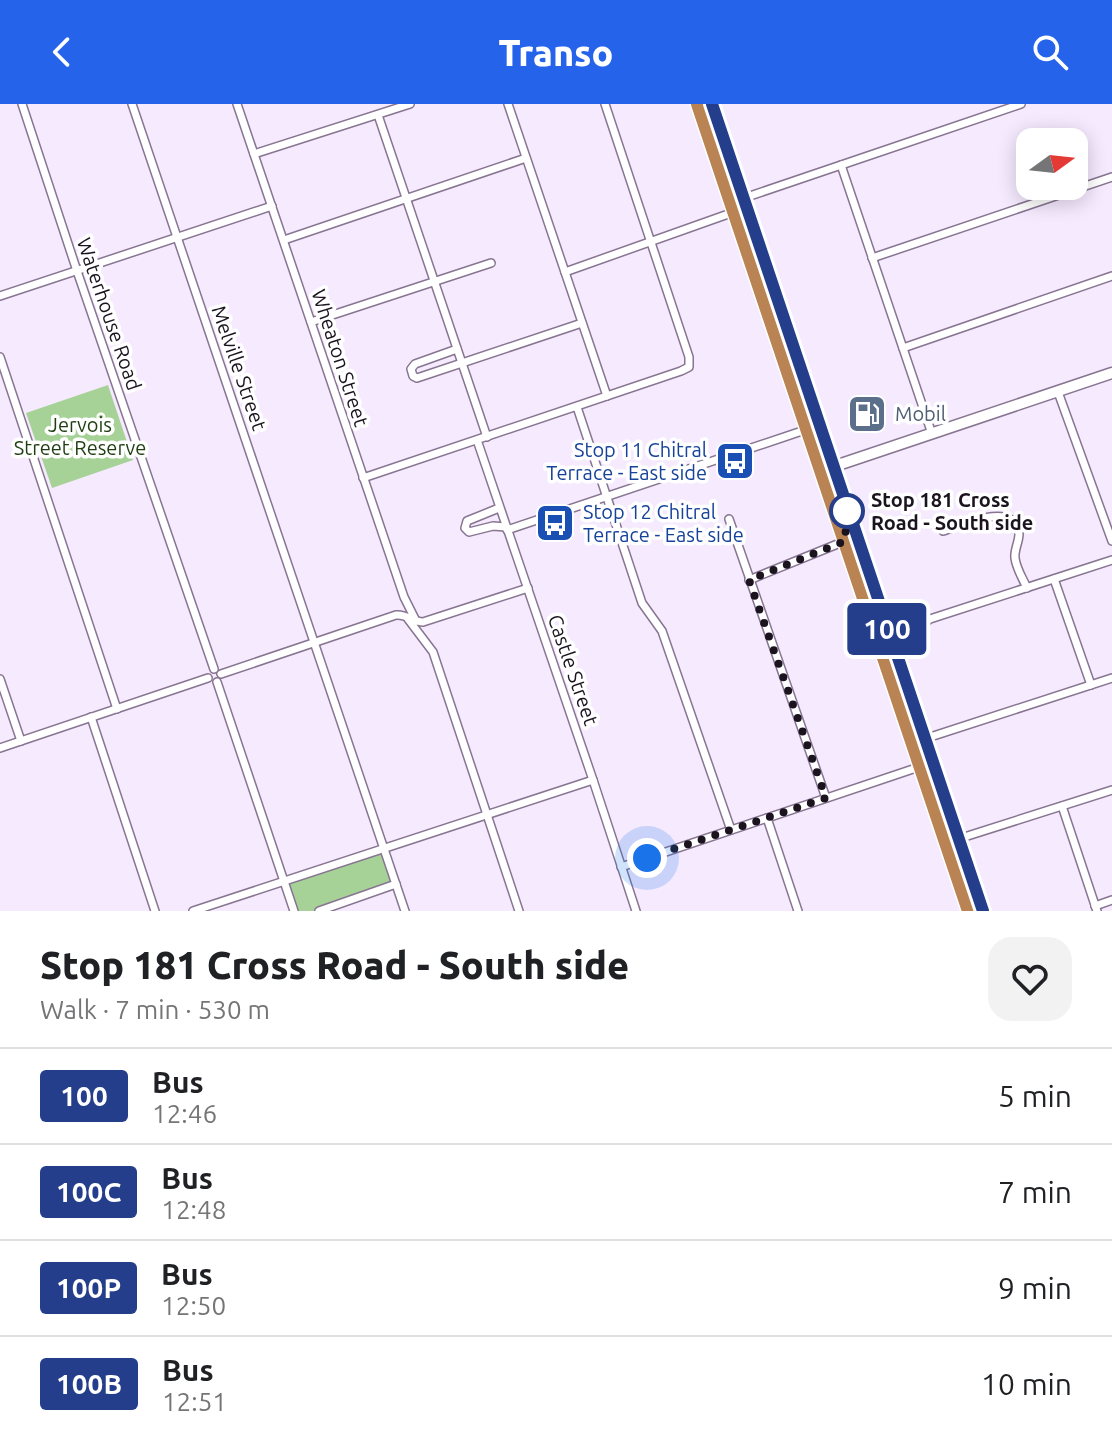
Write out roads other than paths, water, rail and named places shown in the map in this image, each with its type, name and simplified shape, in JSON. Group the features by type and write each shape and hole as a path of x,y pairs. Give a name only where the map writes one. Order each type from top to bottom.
{"highway":[{"path":"704,105 744,198 759,266 952,841 969,911"},
{"path":"704,105 734,212 759,266"},
{"path":"826,469 845,541 882,634"},
{"path":"952,841 983,911"}],"street":[{"name":"Waterhouse Road","path":"22,104 217,675 294,911"},
{"name":"Melville Street","path":"132,104 405,911"},
{"name":"Wheaton Street","path":"237,104 404,597 416,621"},
{"path":"254,154 410,104"},
{"path":"508,104 607,396"},
{"path":"363,478 689,367 689,357 605,104"},
{"path":"744,198 1021,104"},
{"path":"378,115 487,437"},
{"path":"284,240 526,158"},
{"path":"841,165 932,434"},
{"path":"872,258 1112,177"},
{"path":"0,296 272,206"},
{"path":"565,272 734,212"},
{"path":"311,322 491,263"},
{"path":"903,348 1112,276"},
{"path":"457,349 415,364 411,369 413,376 417,378 582,323"},
{"path":"0,357 117,709"},
{"path":"826,469 1112,373"},
{"path":"1058,392 1112,541"},
{"path":"577,407 642,603 662,631 731,830"},
{"path":"499,508 474,517 465,523 465,528 469,532 493,526 506,529 813,427"},
{"name":"Castle Street","path":"477,440 636,911"},
{"path":"943,531 977,519 1011,518 1019,532 1016,562 1027,588"},
{"path":"729,519 826,798"},
{"path":"749,580 845,541"},
{"path":"882,634 914,620 930,619 1112,560"},
{"path":"1054,579 1091,685"},
{"path":"0,748 208,678 213,683 217,675 396,615 423,622 528,588"},
{"path":"406,616 433,652 519,911"},
{"path":"918,741 1112,678"},
{"path":"0,679 21,741"},
{"path":"91,717 155,911"},
{"path":"621,867 926,764"},
{"path":"193,911 593,780"},
{"path":"952,841 1112,790"},
{"path":"1062,806 1096,908 1112,900"},
{"path":"767,818 798,911"},
{"path":"319,911 396,884"}],"place":[{"name":"Mobil","path":"867,414"},
{"name":"Stop 11 Chitral Terrace - East side","path":"735,461"},
{"name":"Stop 181 Cross Road - South side","path":"847,511"},
{"name":"Stop 12 Chitral Terrace - East side","path":"555,523"}],"park label":[{"name":"Jervois Street Reserve","path":"80,436"}]}
